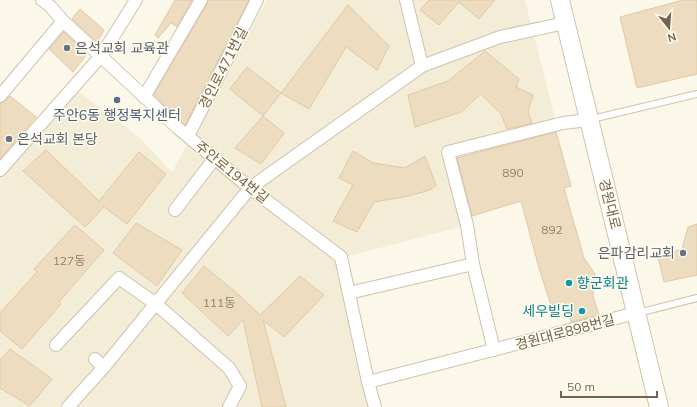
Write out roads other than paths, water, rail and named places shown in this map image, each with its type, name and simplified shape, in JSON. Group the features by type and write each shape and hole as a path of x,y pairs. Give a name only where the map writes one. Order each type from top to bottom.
{"main road":[{"name":"경원대로","path":"560,0 659,407"}],"street":[{"name":"주안로194번길","path":"42,0 144,97 188,136 250,188 341,258 368,382 375,407"},
{"path":"0,170 101,56 136,0"},
{"path":"144,97 201,0"},
{"name":"경인로471번길","path":"188,136 257,0"},
{"path":"406,0 422,66"},
{"path":"0,96 63,21"},
{"path":"68,407 104,367 250,188 422,66 500,37 565,22"},
{"path":"494,350 472,264 467,225 448,152 563,122 589,120"},
{"path":"175,210 215,158"},
{"path":"349,293 472,264"},
{"path":"56,345 119,278 156,304 228,368 240,386 229,407"},
{"name":"경원대로898번길","path":"368,382 636,313"},
{"path":"94,359 104,367"}],"lane":[{"path":"589,120 697,94"},
{"path":"636,313 697,298"}],"place":[{"name":"은석교회 교육관","path":"67,48"},
{"name":"주안6동 행정복지센터","path":"117,100"},
{"name":"은석교회 본당","path":"9,139"},
{"name":"은파감리교회","path":"683,253"},
{"name":"향군회관","path":"569,283"},
{"name":"세우빌딩","path":"582,311"}]}
